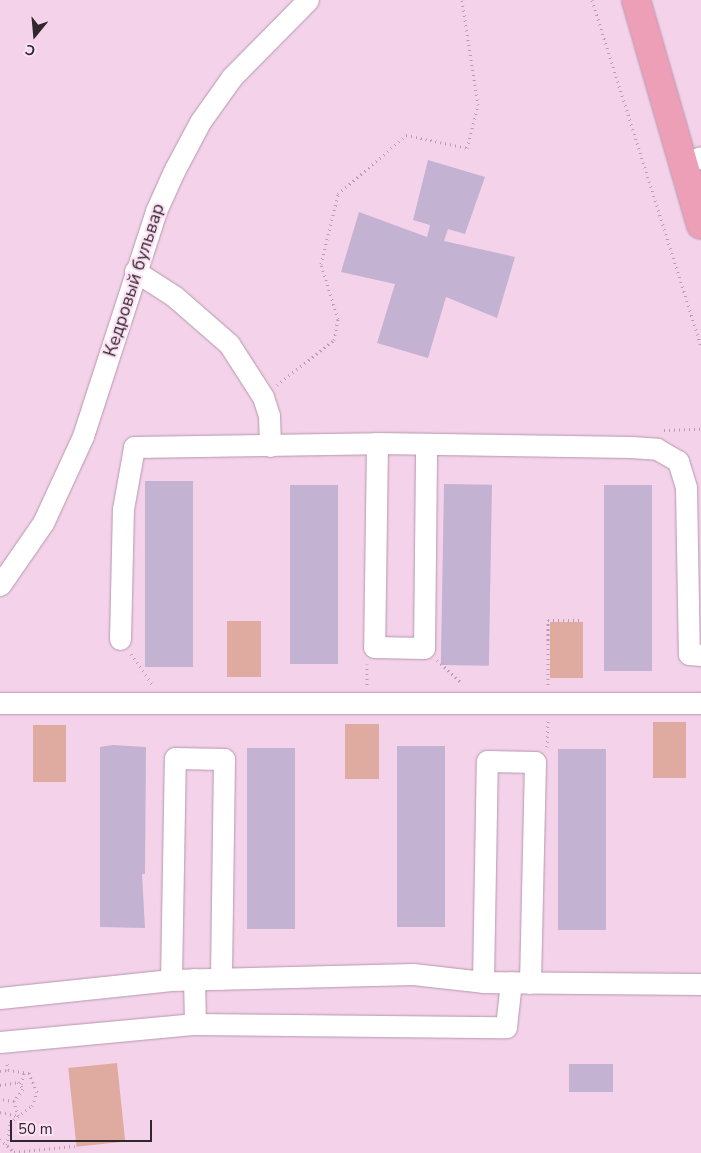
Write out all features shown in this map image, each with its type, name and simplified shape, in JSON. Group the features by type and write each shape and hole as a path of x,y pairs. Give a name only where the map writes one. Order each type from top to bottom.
{"main road":[{"path":"636,0 691,161 701,226"}],"street":[{"name":"Кедровый бульвар","path":"0,585 43,523 80,444 156,210 200,122 232,77 308,0"},
{"path":"135,271 174,296 222,338 263,396 269,416 270,446"},
{"path":"377,443 374,647 424,648 426,444"},
{"path":"120,639 123,509 134,447 377,443 631,448 658,450 678,461 686,488 689,654 701,655"},
{"path":"0,703 701,703"},
{"path":"171,980 175,758 224,759 220,979"},
{"path":"0,1042 196,1024 506,1027 520,982 535,762 487,761 483,982"},
{"path":"0,998 171,980 413,974 483,982 701,984"},
{"path":"194,980 196,1024"}],"path":[{"path":"263,396 334,340 338,319 320,264 338,194 406,135 467,148 478,105 462,0"},
{"path":"592,0 701,345"},
{"path":"120,639 165,703"},
{"path":"366,703 367,661 374,647"},
{"path":"424,648 483,703"},
{"path":"7,1063 8,1070"},
{"path":"14,1101 21,1094 21,1084 25,1070"},
{"path":"0,1071 25,1070 33,1077 37,1092 32,1106 10,1123 7,1145"},
{"path":"0,1084 21,1084"},
{"path":"0,1099 14,1101"},
{"path":"14,1101 18,1116"},
{"path":"0,1112 18,1116"},
{"path":"0,1139 14,1152 75,1146"}],"shaded area":[{"path":"227,621 261,621 261,677 227,677"},
{"path":"550,622 583,622 583,678 550,678"},
{"path":"653,722 686,722 686,778 653,778"},
{"path":"345,724 379,724 379,779 345,779"},
{"path":"33,725 66,725 66,782 33,782"},
{"path":"117,1063 125,1142 77,1147 68,1068"}],"building":[{"path":"428,160 485,177 465,234 448,229 444,241 515,257 497,318 446,297 428,358 377,343 395,284 341,272 359,212 427,237 430,225 413,220"},
{"path":"145,481 193,481 193,667 145,667"},
{"path":"444,484 492,485 489,666 441,665"},
{"path":"290,485 338,485 338,664 290,664"},
{"path":"604,485 652,485 652,671 604,671"},
{"path":"113,745 146,747 145,874 142,874 145,928 100,927 100,747"},
{"path":"397,746 445,746 445,927 397,927"},
{"path":"247,748 295,748 295,929 247,929"},
{"path":"558,749 606,749 606,930 558,930"},
{"path":"569,1064 613,1064 613,1092 569,1092"}]}
